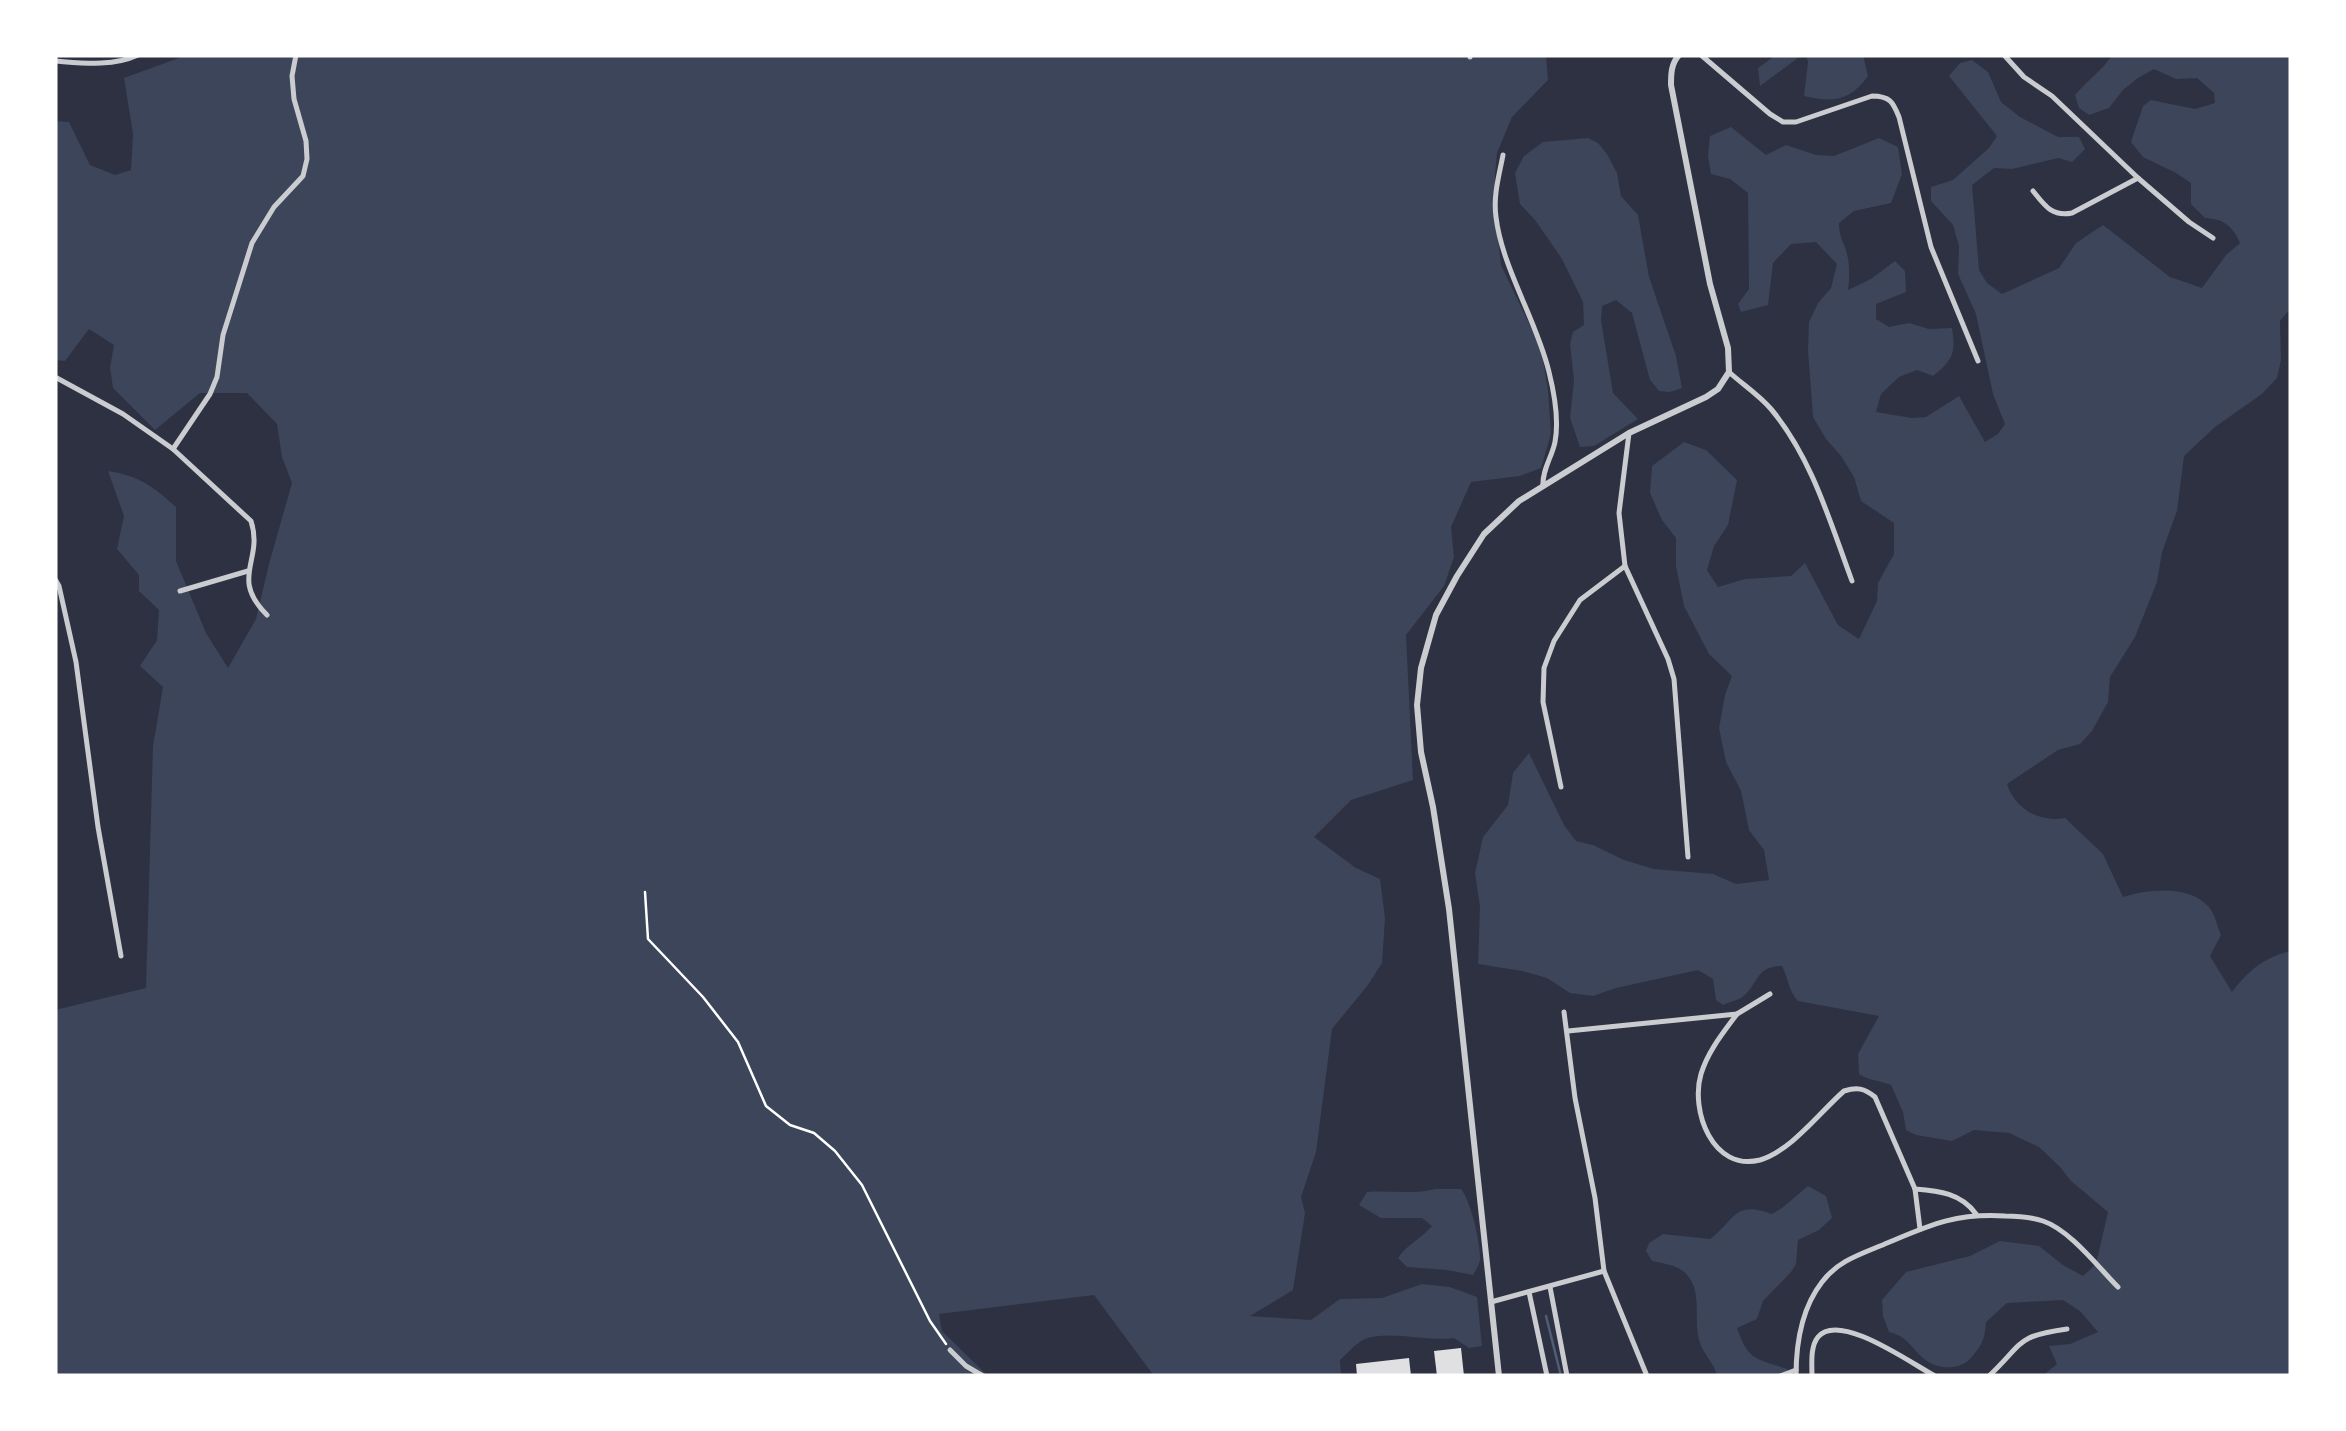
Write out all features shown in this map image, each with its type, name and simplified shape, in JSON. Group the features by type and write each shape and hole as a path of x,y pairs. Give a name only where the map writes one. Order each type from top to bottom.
{"street":[{"path":"55,61 88,64 138,55"},
{"path":"173,448 210,394 223,336 252,243 274,207 303,176 306,142 292,76 296,55"},
{"path":"1498,1376 1448,909 1421,752 1417,705 1421,668 1436,614 1457,576 1484,534 1518,501 1629,433 1706,397 1718,389 1729,372 1728,348 1710,284 1671,85 1671,70 1679,55"},
{"path":"1701,55 1782,122 1796,122 1872,96 1885,96 1892,102 1931,247 1978,360"},
{"path":"2004,55 2138,178 2213,238"},
{"path":"1503,156 1496,218 1502,245 1550,374 1556,416 1554,446 1544,469 1543,486"},
{"path":"2034,191 2054,214 2062,215 2138,178"},
{"path":"1729,372 1768,406 1797,445 1852,581"},
{"path":"55,378 123,414 173,448 251,521 256,536 248,578 255,603 267,614"},
{"path":"1629,433 1619,513 1625,566 1674,679 1688,857"},
{"path":"1561,787 1543,702 1544,668 1554,641 1580,600 1625,566"},
{"path":"180,591 248,571"},
{"path":"55,579 76,662 98,827 122,956"},
{"path":"1770,994 1737,1014 1709,1053 1699,1079 1700,1110 1710,1141 1724,1156 1742,1162 1762,1160 1789,1144 1844,1091 1856,1087 1866,1090 1874,1097 1915,1189 1920,1229"},
{"path":"1564,1012 1604,1271 1647,1376"},
{"path":"1568,1031 1737,1014"},
{"path":"1915,1189 1949,1194 1963,1200 1976,1214"},
{"path":"1780,1376 1796,1373 1802,1321 1820,1284 1833,1269 1946,1219 1976,1214 2021,1216 2045,1222 2061,1231 2118,1287"},
{"path":"1490,1303 1604,1271"},
{"path":"1550,1287 1567,1376"},
{"path":"1530,1292 1547,1376"},
{"path":"1812,1376 1812,1350 1818,1337 1836,1329 1859,1333 1935,1376"},
{"path":"1989,1376 2025,1338 2068,1330"},
{"path":"950,1350 983,1376"}],"path":[{"path":"645,892 648,938 738,1042 766,1106 790,1125 814,1133 835,1150 862,1185 930,1321 950,1350"}],"shaded area":[{"path":"187,55 1546,55 1548,80 1512,117 1497,153 1495,175 1501,265 1543,360 1551,434 1541,468 1520,476 1471,482 1451,527 1454,557 1444,586 1406,635 1413,780 1351,800 1314,837 1356,868 1380,879 1385,918 1382,963 1332,1029 1316,1152 1301,1197 1305,1213 1293,1290 1250,1316 1311,1320 1340,1299 1382,1298 1422,1284 1450,1287 1477,1297 1482,1346 1469,1348 1454,1338 1375,1337 1362,1341 1340,1360 1341,1376 1154,1376 1094,1295 939,1314 942,1331 988,1376 55,1376 55,1010 146,988 153,746 163,687 140,666 157,640 159,610 139,591 139,575 117,549 124,516 108,471 145,483 176,507 176,561 206,633 228,668 256,619 292,483 282,457 277,424 247,393 200,393 155,430 113,388 110,368 114,345 89,329 65,361 55,360 55,121 69,122 90,165 115,175 131,170 133,134 124,78"},
{"path":"1776,55 1802,55 1760,86 1758,68"},
{"path":"1806,55 1863,55 1868,76 1854,91 1840,98 1804,96"},
{"path":"2112,55 2291,55 2291,308 2280,321 2281,360 2277,378 2184,456 2177,511 2162,552 2157,582 2135,637 2110,677 2108,702 2092,731 2080,744 2058,750 2007,784 2022,807 2038,816 2065,818 2103,854 2123,897 2144,892 2179,892 2208,906 2221,935 2210,956 2232,992 2257,966 2291,951 2291,1376 2042,1376 2057,1364 2049,1346 2070,1344 2098,1332 2080,1311 2063,1300 2007,1303 1986,1322 1982,1342 1966,1362 1950,1367 1932,1364 1902,1337 1889,1332 1883,1316 1882,1300 1906,1272 1970,1256 2000,1241 2039,1246 2083,1276 2096,1264 2108,1212 2039,1147 2009,1133 1974,1130 1952,1141 1906,1130 1891,1085 1859,1074 1858,1054 1879,1016 1798,1001 1782,966 1766,969 1747,993 1723,1005 1716,1000 1713,979 1698,970 1593,996 1570,993 1547,978 1522,971 1478,964 1480,907 1475,873 1483,837 1508,805 1513,773 1529,753 1564,825 1576,841 1654,869 1713,874 1736,884 1769,880 1764,850 1749,830 1741,791 1726,762 1719,728 1732,676 1709,654 1684,606 1676,566 1676,538 1662,520 1650,493 1652,466 1684,442 1706,450 1737,480 1728,525 1714,546 1707,570 1718,587 1745,579 1791,576 1805,563 1838,625 1859,639 1877,601 1878,583 1894,554 1894,523 1861,501 1854,477 1813,417 1809,322 1831,288 1837,264 1816,242 1791,244 1773,263 1768,305 1741,312 1738,304 1749,289 1748,193 1730,179 1711,174 1710,136 1731,127 1766,155 1786,145 1816,155 1834,156 1879,138 1898,147 1902,174 1891,203 1854,211 1839,223 1849,263 1848,290 1895,261 1905,271 1906,292 1876,304 1876,319 1889,327 1909,323 1929,329 1952,328 1954,344 1949,360 1933,376 1917,370 1899,377 1881,394 1876,412 1926,417 1959,396 1985,442 2005,424 1993,394 1976,314 1958,274 1959,246 1953,225 1931,201 1931,187 1953,180 1997,136 1949,76 1960,63 1972,60 1988,72 2001,102 2020,117 2058,137 2079,137 2085,149 2072,162 2058,158 2012,169 1994,168 1972,185 1979,270 1987,283 2002,294 2059,268 2076,243 2103,225 2170,277 2202,288 2240,243 2226,224 2205,218 2191,204 2191,183 2143,157 2131,142 2143,106 2151,100 2195,109 2215,103 2214,93 2197,78 2176,79 2154,69 2123,90 2109,108 2089,115 2079,108 2075,95"},
{"path":"1588,138 1607,154 1617,173 1621,196 1638,215 1649,277 1676,356 1682,388 1659,391 1650,380 1632,313 1616,300 1602,306 1613,393 1638,419 1594,446 1580,447 1570,418 1574,380 1570,344 1573,332 1584,325 1583,302 1562,259 1520,204 1515,173 1524,156 1543,142"},
{"path":"1808,1186 1826,1196 1832,1218 1819,1230 1798,1240 1796,1264 1791,1272 1763,1301 1757,1319 1737,1328 1750,1353 1787,1369 1787,1376 1717,1376 1699,1340 1694,1286 1680,1269 1652,1261 1646,1251 1649,1243 1663,1234 1710,1239 1743,1210 1772,1214"},
{"path":"1461,1189 1465,1195 1480,1253 1473,1275 1407,1267 1398,1258 1432,1226 1422,1218 1381,1218 1359,1205 1367,1192"}],"building":[{"path":"1461,1348 1464,1376 1437,1376 1434,1351"},
{"path":"1409,1358 1411,1376 1357,1376 1356,1364"}],"waterway":[{"path":"1546,1316 1561,1376"}]}
